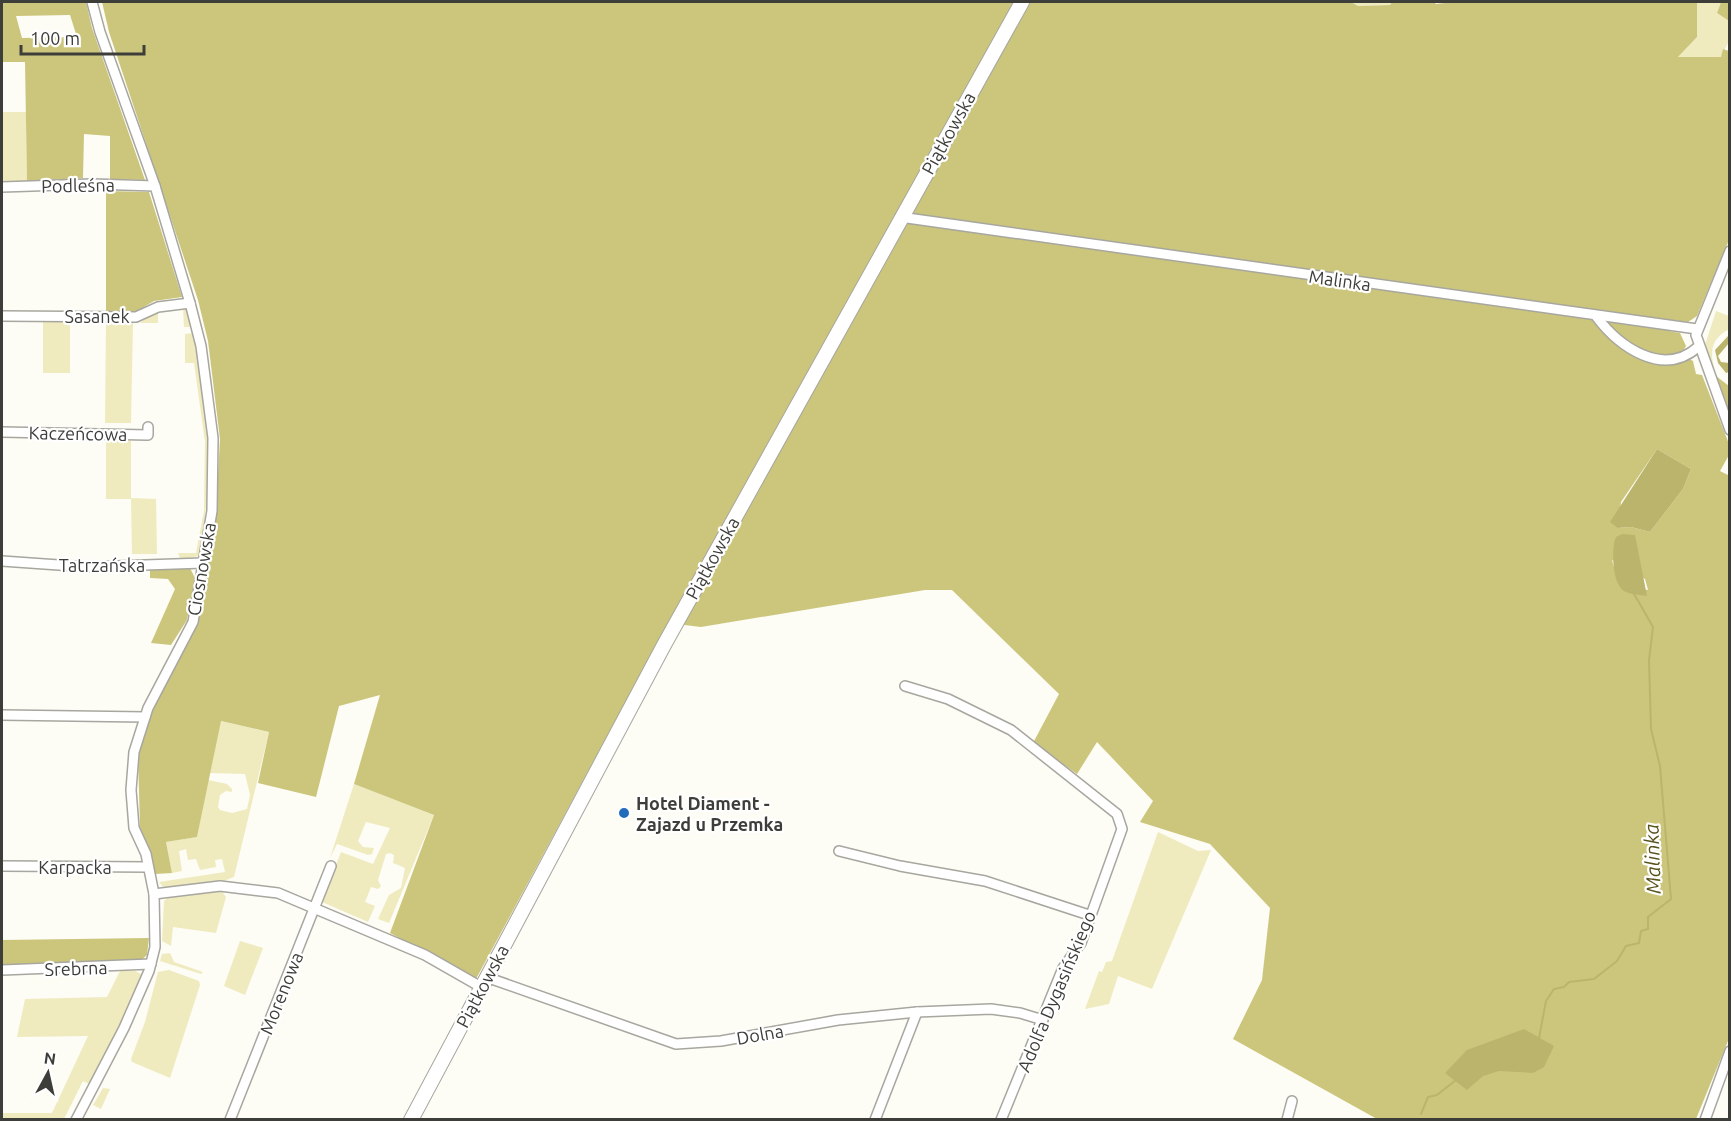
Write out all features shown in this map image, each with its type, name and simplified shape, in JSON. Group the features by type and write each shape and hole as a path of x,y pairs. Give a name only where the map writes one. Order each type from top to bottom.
{"main road":[{"name":"Piątkowska","path":"411,1119 664,645 900,216 1022,2"}],"street":[{"name":"Ciosnowska","path":"76,1119 124,1028 151,964 156,923 154,894 148,867 134,828 131,790 134,752 145,717 173,655 193,622 212,511 213,438 201,346 155,186 100,32 92,2"},
{"name":"Podleśna","path":"2,187 92,184 155,186"},
{"name":"Malinka","path":"900,216 1697,329"},
{"path":"1730,251 1697,329 1698,347 1730,430"},
{"name":"Sasanek","path":"2,316 136,317 158,307 190,303"},
{"path":"1596,316 1604,327 1636,352 1664,361 1685,358 1698,347"},
{"name":"Kaczeńcowa","path":"2,432 148,435 148,427"},
{"name":"Tatrzańska","path":"2,561 87,567 203,563"},
{"name":"Adolfa Dygasińskiego","path":"905,686 948,699 1011,730 1117,814 1122,829 1089,915 1081,943 1063,968 1001,1119"},
{"path":"2,715 145,717"},
{"path":"838,851 900,866 985,881 1089,915"},
{"name":"Karpacka","path":"2,866 148,867"},
{"name":"Morenowa","path":"230,1119 331,866"},
{"name":"Dolna","path":"154,894 220,886 278,893 484,982 676,1044 722,1041 838,1020 917,1012 991,1009 1020,1013 1043,1020"},
{"name":"Srebrna","path":"2,970 97,968 151,964"},
{"path":"875,1119 917,1012"},
{"path":"1705,1119 1730,1051"},
{"path":"1287,1119 1292,1101"}],"shaded area":[{"path":"2,2 86,2 92,28 145,180 110,179 110,136 84,134 83,178 27,181 25,62 2,62","holes":["70,15 77,37 22,38 16,16"]},
{"path":"102,2 1351,2 1358,6 1390,5 1392,2 1434,2 1436,4 1453,2 1697,2 1697,37 1678,57 1721,57 1723,49 1729,51 1729,240 1697,316 1688,322 1672,320 1669,331 1680,333 1686,346 1681,354 1693,361 1696,374 1702,375 1729,444 1729,455 1720,471 1730,476 1730,1036 1696,1119 1377,1119 1233,1039 1262,980 1270,908 1210,844 1140,822 1153,801 1097,742 1077,774 1033,743 1059,694 952,590 925,590 701,627 668,623 476,979 390,933 434,815 354,784 380,695 339,706 316,797 258,783 269,732 221,721 197,837 166,842 172,873 155,874 140,827 138,757 153,709 198,623 216,512 220,439 208,341 198,300 109,32","holes":["1657,449 1691,469 1683,489 1650,532 1631,527 1618,528 1621,502","1612,560 1645,579 1648,590 1619,585"]},
{"path":"1351,2 1392,2 1390,5 1358,6"},
{"path":"1697,2 1721,2 1717,13 1729,21 1730,39 1721,57 1678,57 1697,37"},
{"path":"1721,2 1729,2 1729,21 1717,13"},
{"path":"2,112 26,112 27,181 2,182"},
{"path":"106,191 149,192 182,297 154,301 135,312 106,311"},
{"path":"184,307 188,310 193,327 184,327 183,308 158,310 158,323 140,323 155,310"},
{"path":"1716,311 1729,316 1730,329 1717,338 1712,349 1716,376 1705,345"},
{"path":"43,322 70,322 70,373 43,373"},
{"path":"106,322 133,323 131,423 105,423"},
{"path":"194,333 207,417 207,500 199,556 181,560 178,553 196,553 204,511 205,442 194,363 185,363 185,334"},
{"path":"1729,335 1729,343 1718,356 1721,362 1729,363 1729,372 1726,373 1718,363 1715,350"},
{"path":"1716,376 1729,386 1729,411"},
{"path":"106,440 131,441 131,498 156,499 157,554 132,554 131,499 106,499"},
{"path":"1657,449 1691,469 1683,489 1650,532 1631,527 1618,528 1610,522"},
{"path":"1622,534 1635,535 1647,596 1624,591 1617,581 1613,549 1616,537"},
{"path":"190,568 195,578 187,620 171,645 151,643 175,589 168,579 150,578 150,569"},
{"path":"220,721 269,732 234,877 221,882 164,888 159,882 225,872 222,859 215,860 216,867 200,870 196,859 188,860 186,849 179,851 182,871 172,873 166,842 197,837 208,780 227,784 232,789 232,792 226,791 220,795 218,807 220,810 232,813 247,809 250,795 245,774 210,773"},
{"path":"354,784 434,815 389,923 378,919 389,895 401,888 405,868 393,863 394,855 390,853 386,854 378,880 381,886 378,889 371,887 365,902 375,906 368,922 322,902 341,852 373,864 390,828 366,822 358,841 363,847 374,848 372,854 368,855 337,844 330,858"},
{"path":"1158,832 1198,851 1211,850 1152,989 1118,976 1109,1004 1085,1009 1099,971 1102,972 1106,962 1112,961"},
{"path":"221,890 226,897 216,933 173,927 171,946 162,941 164,901 169,897"},
{"path":"149,938 147,955 139,962 2,966 2,940"},
{"path":"240,941 263,948 245,995 224,986"},
{"path":"170,953 174,962 203,972 201,974 160,961 162,954"},
{"path":"169,970 199,981 200,985 170,1078 132,1062 131,1059 145,1022 158,972"},
{"path":"120,971 135,971 141,974 139,981 112,1043 89,1084 83,1081 64,1119 2,1119 2,1113 52,1113 88,1036 17,1037 25,999 107,997"},
{"path":"1524,1029 1554,1046 1544,1067 1533,1073 1499,1071 1483,1076 1467,1090 1445,1073 1467,1050"},
{"path":"103,1088 110,1089 101,1109 93,1105"}],"waterway":[{"name":"Malinka","path":"1539,1038 1546,1001 1554,989 1564,987 1569,982 1594,979 1617,961 1626,946 1639,943 1641,931 1648,929 1648,917 1671,899 1660,766 1651,729 1649,660 1653,627 1633,592"},
{"name":"Malinka","path":"1421,1114 1428,1097 1437,1095 1456,1080"}],"place":[{"name":"Hotel Diament - Zajazd u Przemka","path":"624,813"}]}
